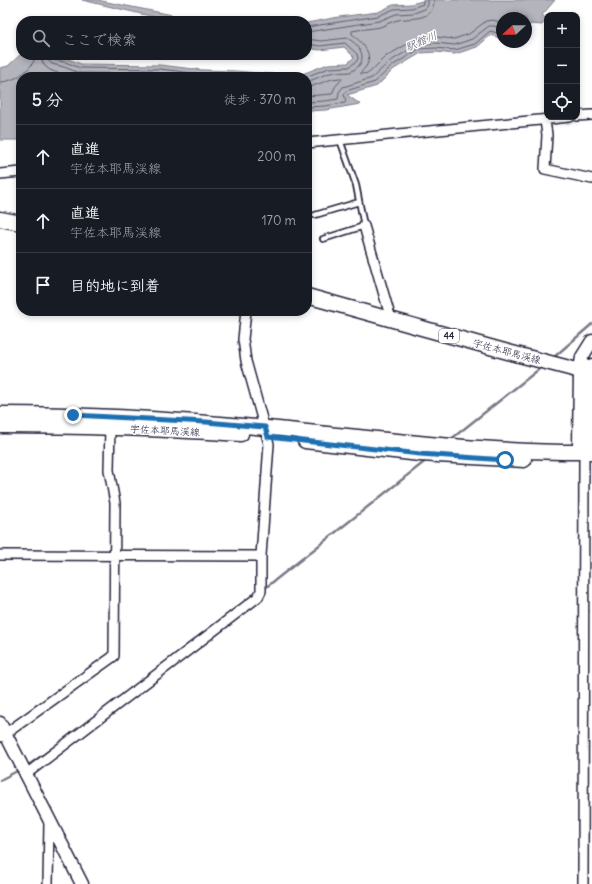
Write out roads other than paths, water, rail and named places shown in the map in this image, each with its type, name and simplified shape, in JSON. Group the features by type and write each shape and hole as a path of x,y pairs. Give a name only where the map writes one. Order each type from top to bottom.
{"main road":[{"path":"0,220 16,222"},
{"name":"宇佐本耶馬渓線","path":"312,297 391,320 589,370"},
{"name":"宇佐本耶馬渓線","path":"0,414 114,417 206,422 420,454 471,458 505,460 588,456"},
{"name":"宇佐本耶馬渓線","path":"0,426 110,427 192,431 266,432 588,456"}],"street":[{"path":"580,116 592,115"},
{"path":"312,143 545,120 547,135 545,169 592,179"},
{"path":"0,174 16,172"},
{"path":"364,226 391,320"},
{"path":"25,775 258,597 261,591 261,556 270,453 266,432 246,361 244,339 246,316"},
{"path":"583,884 588,456 590,447 589,370 582,357 592,341"},
{"path":"82,884 2,731 112,659 114,656 115,498 109,465 110,427"},
{"path":"0,555 261,556"},
{"path":"48,884 49,821"}],"lane":[{"path":"323,239 364,226 356,185 340,140"},
{"path":"315,214 359,202"}],"water":[{"path":"82,0 97,0 177,16 150,16"},
{"name":"駅館川","path":"426,0 555,0 542,15 544,17 544,23 542,25 532,24 532,12 496,12 496,37 491,35 477,47 455,54 436,52 421,53 394,69 377,86 347,95 360,104 326,110 312,111 312,72 307,72 328,64 348,63 354,57 344,47 320,50 312,49 312,22 378,12 393,5 411,4"},
{"path":"16,59 16,60 71,60 81,64 160,65 202,70 247,72 16,72 16,140 0,140 0,68 8,66"}],"waterway":[{"path":"553,358 592,324"},
{"path":"450,440 543,366"},
{"path":"264,589 428,459"},
{"path":"27,766 56,746"},
{"path":"0,780 21,769"}]}
